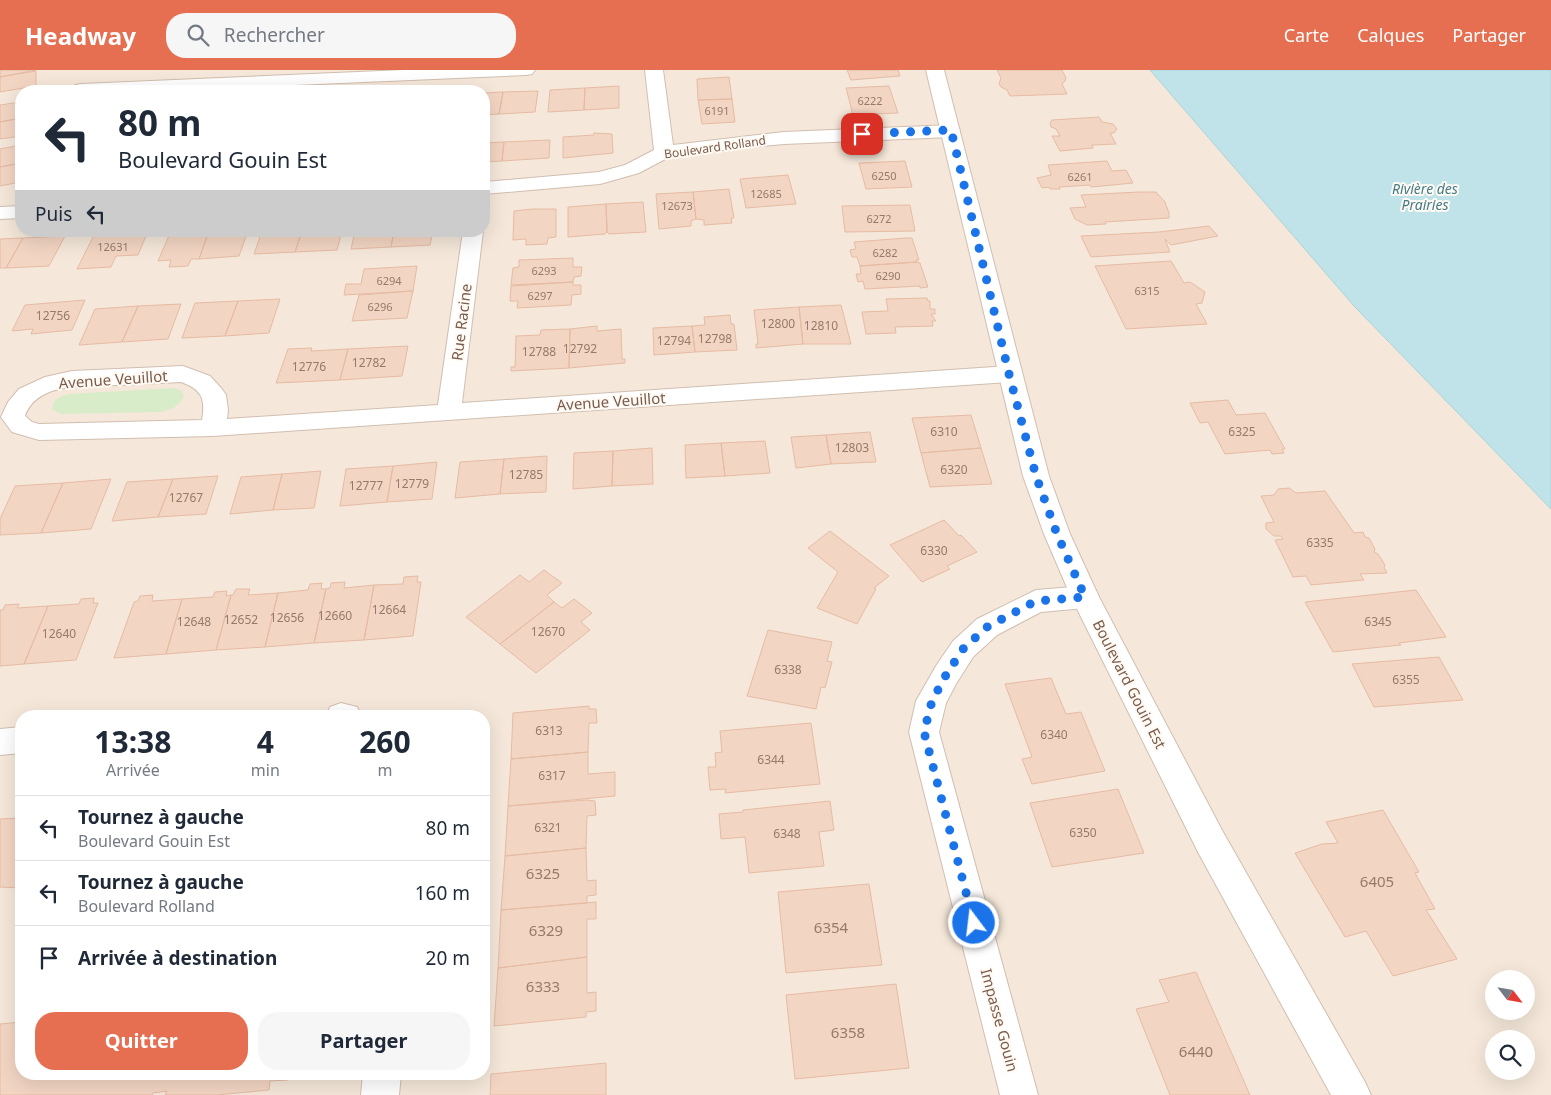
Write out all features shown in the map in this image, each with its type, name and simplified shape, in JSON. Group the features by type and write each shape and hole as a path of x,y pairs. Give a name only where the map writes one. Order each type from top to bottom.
{"street":[{"path":"81,85 82,70"},
{"path":"192,85 526,70"},
{"path":"654,70 664,152"},
{"name":"Boulevard Gouin Est","path":"935,70 1009,374 1036,476 1057,534 1085,597 1211,843 1352,1095"},
{"name":"Boulevard Rolland","path":"490,187 600,178 632,169 664,152 784,138 951,130"},
{"path":"0,213 15,212"},
{"name":"Rue Racine","path":"449,413 472,237"},
{"name":"Avenue Veuillot","path":"213,428 216,410 214,395 202,381 183,374 72,379 56,382 24,396 15,408 13,417 17,425 26,430 39,432 213,428 1009,374"},
{"name":"Impasse Gouin","path":"1020,1095 924,732 932,701 946,675 963,649 987,627 1036,601 1085,597"},
{"path":"0,742 15,741"},
{"path":"380,1095 381,1080"}],"shaded area":[{"path":"0,70 1150,70 1354,306 1551,509 1551,1095 0,1095"}],"green space":[{"path":"174,388 182,391 184,398 174,408 161,412 62,414 52,410 53,404 57,399 69,394"}],"water":[{"name":"Rivière des Prairies","path":"1150,70 1551,70 1551,509 1354,306"}],"building":[{"path":"0,70 36,70 0,77"},
{"path":"847,70 898,70 900,76 851,80"},
{"path":"997,70 1062,70 1066,78 1062,84 1067,94 1010,96 1007,90 999,84 1001,78"},
{"path":"36,71 36,85 15,85 15,90 0,92 0,77"},
{"path":"729,77 732,99 698,100 697,79"},
{"path":"619,86 619,108 584,110 585,88"},
{"path":"889,86 898,113 853,115 846,88"},
{"path":"585,88 584,110 548,112 550,90"},
{"path":"538,91 535,112 499,114 503,92"},
{"path":"503,92 499,114 490,115 490,93"},
{"path":"732,99 735,122 702,124 698,100"},
{"path":"15,103 15,119 0,122 0,105"},
{"path":"1099,117 1102,122 1113,124 1117,129 1114,133 1110,133 1116,144 1092,145 1093,148 1060,151 1052,136 1060,136 1056,129 1051,127 1050,123 1052,120"},
{"path":"15,119 15,137 0,139 0,122"},
{"path":"594,133 612,134 613,153 563,158 563,137 594,135"},
{"path":"550,140 549,158 502,161 504,142"},
{"path":"504,142 502,161 490,162 490,143"},
{"path":"15,146 15,164 0,167 0,149"},
{"path":"905,161 912,187 866,189 859,163"},
{"path":"1107,161 1112,171 1126,170 1133,183 1050,189 1049,187 1042,188 1037,178 1051,175 1048,165"},
{"path":"15,164 15,183 0,186 0,167"},
{"path":"788,175 796,204 746,208 740,179"},
{"path":"729,189 734,218 731,218 732,223 704,225 704,220 696,219 693,192"},
{"path":"693,192 696,219 691,221 691,226 659,229 656,194"},
{"path":"1156,192 1165,202 1169,218 1087,225 1075,219 1070,208 1086,207 1081,195"},
{"path":"643,202 646,232 609,234 607,232 606,204"},
{"path":"606,204 607,232 605,234 568,237 568,207"},
{"path":"910,205 915,231 845,232 842,206"},
{"path":"556,209 556,237 548,238 547,244 526,245 526,239 513,240 514,211"},
{"path":"1209,226 1218,236 1171,245 1165,239 1170,252 1091,257 1081,236 1159,232"},
{"path":"64,237 49,266 6,268 23,238"},
{"path":"93,237 146,237 138,255 116,256 111,267 77,269"},
{"path":"168,237 207,237 199,259 191,259 188,266 169,267 171,260 158,261"},
{"path":"207,237 246,237 239,256 199,259"},
{"path":"260,237 300,237 295,252 254,254"},
{"path":"300,237 340,237 337,250 295,252"},
{"path":"354,237 393,237 391,247 351,249"},
{"path":"393,237 432,237 430,245 391,247"},
{"path":"23,238 6,268 0,268 0,239"},
{"path":"912,238 919,260 916,260 917,262 860,266 857,257 852,257 850,250 856,249 854,242"},
{"path":"573,258 573,267 582,267 581,276 574,277 573,282 511,285 513,268 519,267 519,260"},
{"path":"1171,261 1184,283 1190,282 1205,292 1202,303 1196,304 1207,324 1126,329 1095,266"},
{"path":"920,263 928,287 865,289 863,281 858,282 856,274 861,274 860,266"},
{"path":"417,266 413,291 344,295 346,284 361,284 364,269"},
{"path":"573,282 573,285 581,285 581,294 572,295 571,305 517,308 518,301 510,301 511,286"},
{"path":"413,291 407,318 352,321 359,295"},
{"path":"927,298 930,301 930,309 935,309 935,314 931,314 936,321 932,321 933,326 895,327 896,333 866,334 862,312 888,311 886,299"},
{"path":"280,299 269,333 225,336 238,301"},
{"path":"85,300 72,330 31,334 33,329 12,331 25,305"},
{"path":"238,301 225,336 182,338 195,303"},
{"path":"181,304 168,339 122,342 138,306"},
{"path":"841,305 851,344 803,344 799,307"},
{"path":"138,306 122,342 79,345 95,309"},
{"path":"799,307 803,344 756,348 756,344 758,344 754,310"},
{"path":"730,315 731,324 734,324 737,350 695,352 692,326 705,325 704,317"},
{"path":"597,326 597,331 621,329 622,359 625,359 625,363 569,368 570,329"},
{"path":"692,326 695,352 654,355 653,328"},
{"path":"570,329 569,368 511,371 511,367 515,367 516,336 540,335 541,330"},
{"path":"408,346 402,376 340,380 348,349"},
{"path":"312,348 311,351 348,349 340,380 276,383 288,349"},
{"path":"1228,400 1236,415 1265,413 1285,449 1282,449 1284,453 1272,454 1270,450 1225,454 1208,422 1200,423 1190,403"},
{"path":"971,415 981,448 921,453 912,418"},
{"path":"870,432 876,462 831,464 826,435"},
{"path":"826,435 831,464 796,468 791,437"},
{"path":"765,441 770,473 725,476 721,443"},
{"path":"721,443 725,476 686,478 685,445"},
{"path":"652,448 653,484 612,486 613,451"},
{"path":"981,448 992,484 930,487 921,453"},
{"path":"613,451 612,486 573,489 574,453"},
{"path":"547,456 546,492 500,494 504,459"},
{"path":"504,459 500,494 455,498 460,462"},
{"path":"437,462 432,499 387,502 393,466"},
{"path":"393,466 387,502 340,506 346,469"},
{"path":"321,471 314,508 273,510 282,474"},
{"path":"282,474 273,510 230,514 241,477"},
{"path":"218,476 206,514 158,517 173,479"},
{"path":"111,479 91,529 41,533 63,483"},
{"path":"173,479 158,517 112,521 127,482"},
{"path":"63,483 41,533 0,535 0,519 15,486"},
{"path":"1289,488 1296,493 1325,491 1354,533 1363,532 1365,537 1369,538 1375,549 1374,552 1378,554 1385,565 1387,573 1360,574 1364,580 1311,585 1306,576 1293,577 1275,540 1283,539 1281,536 1274,536 1266,529 1266,523 1274,522 1261,496 1274,495 1278,489"},
{"path":"944,520 977,552 947,566 950,569 922,582 890,545"},
{"path":"830,531 889,576 874,588 876,589 857,624 817,608 838,572 808,548"},
{"path":"544,570 562,583 547,595 554,602 500,644 466,617 520,575 529,582"},
{"path":"418,576 417,582 421,582 413,636 364,640 374,585 403,584 404,577"},
{"path":"345,582 344,588 374,585 364,640 314,643 326,589 330,588 331,583"},
{"path":"322,583 321,589 326,589 314,643 265,647 278,593 308,590 310,584"},
{"path":"236,589 250,589 248,595 278,593 265,647 216,650 231,595 233,595"},
{"path":"1416,590 1446,637 1399,643 1401,645 1333,652 1305,602"},
{"path":"227,591 226,596 231,595 216,650 166,654 182,599 213,597 215,592"},
{"path":"153,595 152,601 182,599 166,654 114,658 134,602 138,601 140,596"},
{"path":"94,598 93,603 98,603 76,660 24,664 48,606 79,604 81,599"},
{"path":"574,599 592,613 581,622 590,630 536,673 500,644 554,602 562,608"},
{"path":"19,604 17,608 48,606 24,664 0,666 0,610 3,610 5,605"},
{"path":"768,630 832,642 827,661 832,662 825,688 821,687 816,709 747,696"},
{"path":"1439,657 1463,700 1374,707 1352,664"},
{"path":"1051,678 1066,714 1081,712 1105,771 1032,784 1022,759 1032,757 1005,684"},
{"path":"589,706 589,709 596,709 597,723 589,723 588,752 511,759 513,713"},
{"path":"811,723 820,784 725,793 726,789 710,790 708,767 716,767 715,753 722,752 720,731"},
{"path":"588,752 588,774 615,772 615,796 508,806 511,759"},
{"path":"1118,789 1144,853 1052,867 1030,803"},
{"path":"595,801 596,815 587,816 586,848 505,856 508,806"},
{"path":"830,801 834,830 819,832 824,866 749,873 745,837 721,839 719,814"},
{"path":"1383,810 1419,872 1415,873 1435,909 1426,910 1457,959 1393,976 1366,931 1345,937 1295,853 1322,844 1338,843 1326,822"},
{"path":"15,818 15,888 0,887 0,819"},
{"path":"586,848 587,881 596,880 596,895 587,896 587,903 501,910 505,856"},
{"path":"869,884 882,965 786,973 778,892"},
{"path":"596,902 596,919 587,919 587,957 498,968 501,910"},
{"path":"587,957 587,993 596,992 596,1011 586,1012 586,1017 494,1026 498,968"},
{"path":"1196,972 1250,1095 1170,1095 1136,1009 1169,1002 1159,980"},
{"path":"896,984 909,1068 795,1079 786,995"},
{"path":"15,1023 15,1080 288,1080 270,1081 269,1090 217,1095 165,1095 167,1091 153,1093 152,1095 0,1095 0,1024"},
{"path":"606,1063 606,1095 490,1095 491,1074"}],"route":[{"path":"862,134 951,130 1009,374 1036,476 1057,534 1085,597 1036,601 987,627 963,649 932,701 924,732 974,923"}]}
